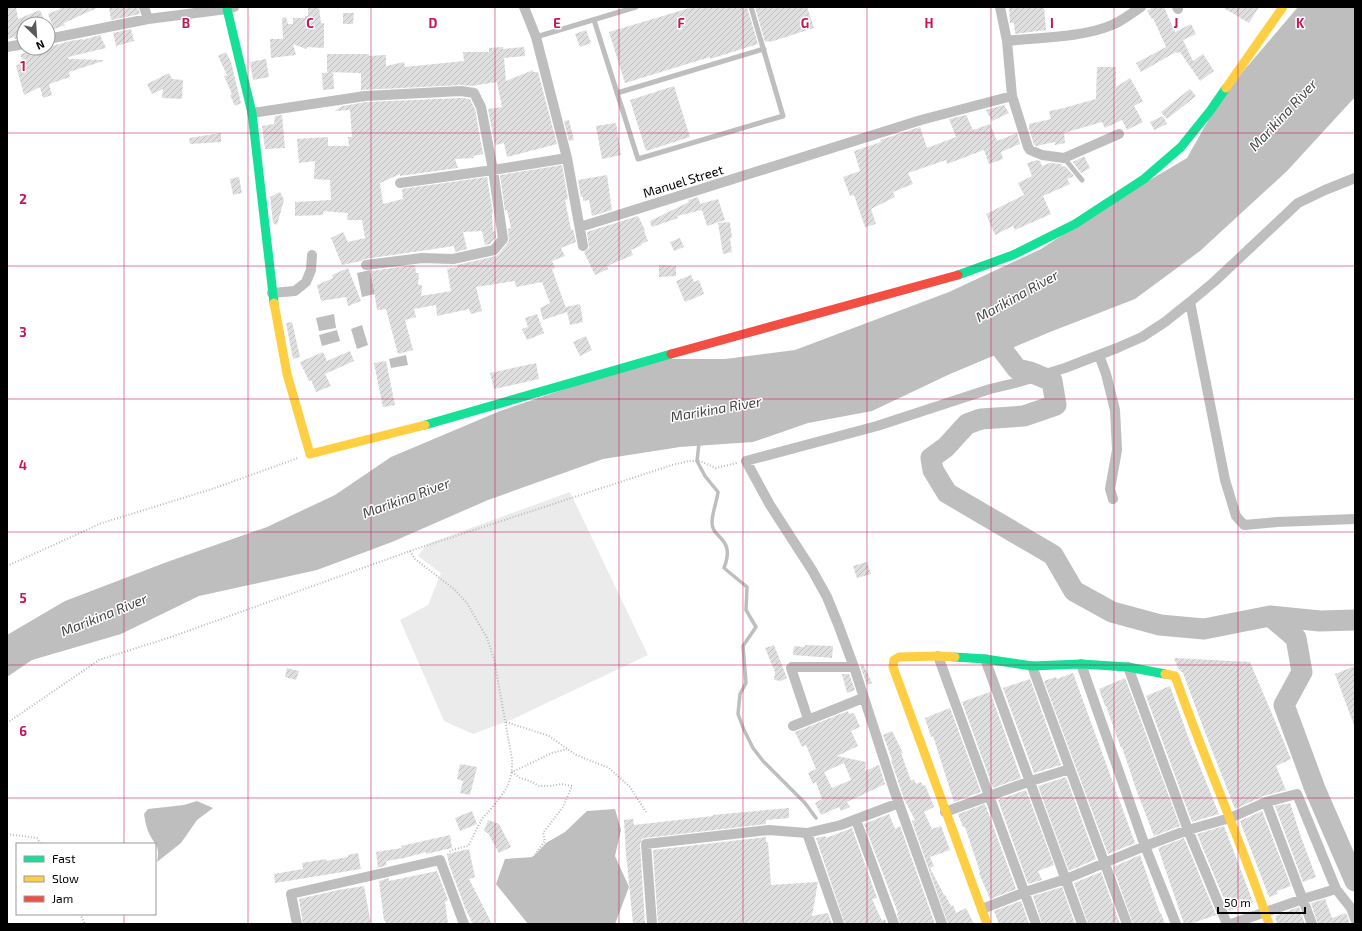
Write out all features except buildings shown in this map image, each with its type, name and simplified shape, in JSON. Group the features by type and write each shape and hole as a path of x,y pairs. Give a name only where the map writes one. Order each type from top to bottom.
{"street":[{"path":"144,7 148,19"},
{"path":"524,7 536,37 567,158 583,246"},
{"path":"1000,7 1007,41 1012,96 1030,150 1042,155 1064,158 1119,134"},
{"path":"1007,41 1081,34 1097,30 1112,25 1141,7"},
{"path":"56,37 148,19 231,8 252,113 272,293 287,374 310,454 399,432 627,366 952,277 1013,255 1075,224 1144,179 1181,148 1210,111 1283,7"},
{"path":"252,113 365,96 461,91 474,93 481,107 493,170 503,239 494,250 453,258 422,258 366,265"},
{"name":"Manuel Street","path":"580,227 921,120 1012,96"},
{"path":"400,183 567,158"},
{"path":"942,924 863,698 845,640 812,570 770,505 746,461 876,426 990,389 1065,368 1142,337 1165,322 1215,281 1298,203 1355,178"},
{"path":"272,293 295,291 306,282 311,270 312,255"},
{"path":"1190,302 1225,480 1236,516 1244,525 1355,519"},
{"path":"1099,355 1106,374 1115,410 1117,450 1110,489 1113,499"},
{"path":"938,656 1036,924"},
{"path":"987,924 945,812 893,665 894,660 899,657 938,656 985,659 1032,666 1081,664 1128,667 1175,676 1269,924"},
{"path":"985,659 1031,781 1082,924"},
{"path":"1081,664 1145,846 1176,924"},
{"path":"1032,666 1127,924"},
{"path":"808,719 790,668 854,667"},
{"path":"1128,667 1188,830 1226,924"},
{"path":"793,726 863,698"},
{"path":"945,812 1031,781 1070,770"},
{"path":"982,909 1025,892 1066,879 1188,830 1230,818 1266,802 1297,794 1336,889 1351,908 1355,919"},
{"path":"1266,802 1312,924"},
{"path":"652,924 646,844 715,835 770,830 807,833 827,829 856,820 899,803"},
{"path":"856,820 894,924"},
{"path":"807,833 839,924"},
{"path":"297,924 291,894 440,860 464,924"},
{"path":"1232,924 1336,889"}],"lane":[{"path":"536,37 636,7"},
{"path":"594,20 638,159 783,116 751,7"},
{"path":"617,93 764,49"},
{"path":"1064,158 1082,180"}],"path":[{"path":"7,566 102,523 212,489 310,454"},
{"path":"7,723 99,660 174,636 410,551 628,479 689,461 700,461 716,468 746,461"},
{"path":"410,551 416,559 455,590 467,602 487,638 494,659 512,759 510,783 481,820 468,846 452,850 440,860"},
{"path":"506,722 549,736 576,755 609,768 630,787 646,812"},
{"path":"512,772 552,752 567,748"},
{"path":"512,772 520,778 539,786 562,784 572,786 563,807 543,833 545,842 533,857"},
{"path":"7,834 37,838 40,843"},
{"path":"80,915 85,924"}],"shaded area":[{"path":"570,492 648,655 511,720 473,734 444,721 400,620 428,605 441,573 418,556 427,544"}],"water":[{"name":"Marikina River","path":"1298,7 1355,7 1355,97 1287,171 1200,251 1135,299 1050,332 950,374 872,411 808,423 753,442 680,447 603,459 488,500 392,542 317,570 199,596 121,634 32,660 7,677 7,635 65,601 167,562 267,527 335,495 391,457 500,411 586,382 667,359 725,359 795,350 949,292 1041,249 1126,194 1187,158 1222,96"},
{"path":"370,270 375,294 362,297 357,273"},
{"path":"334,314 336,328 319,331 316,318"},
{"path":"362,325 368,345 357,349 351,329"},
{"path":"337,330 340,341 322,346 319,335"},
{"path":"406,355 408,365 391,368 389,359"},
{"path":"197,801 213,808 197,820 181,843 157,862 158,851 156,843 148,831 144,814 148,809 184,805"},
{"path":"615,809 621,830 615,856 629,887 615,924 528,924 496,884 505,859 533,857 546,843 565,832 587,811"}],"waterway":[{"name":"Marikina River","path":"991,327 995,340 1017,369 1030,372 1052,381 1056,405 1024,416 981,419 967,424 946,447 931,458 933,470 947,493 1053,555 1074,591 1112,612 1160,625 1204,629 1270,616 1320,621 1355,620"},
{"path":"699,443 697,461 705,476 718,492 712,523 713,528 725,544 727,550 727,558 724,568 747,587 746,610 756,627 743,646 746,683 740,694 738,714 753,748 763,761 805,803 816,818"},
{"path":"1270,616 1296,638 1302,672 1284,705 1315,789 1355,881"}],"traffic: fast":[{"path":"227,9 252,113 274,303"},
{"path":"958,275 1013,255 1075,224 1144,179 1181,147 1210,111 1226,88"},
{"path":"425,425 671,354"},
{"path":"955,657 985,659 1032,666 1081,664 1128,667 1165,674"}],"traffic: slow":[{"path":"1226,88 1283,7"},
{"path":"274,303 287,374 310,454 425,425"},
{"path":"955,657 899,657 894,660 893,667 987,924"},
{"path":"1165,674 1175,676 1247,861 1269,924"}],"traffic: jam":[{"path":"671,354 958,275"}]}
